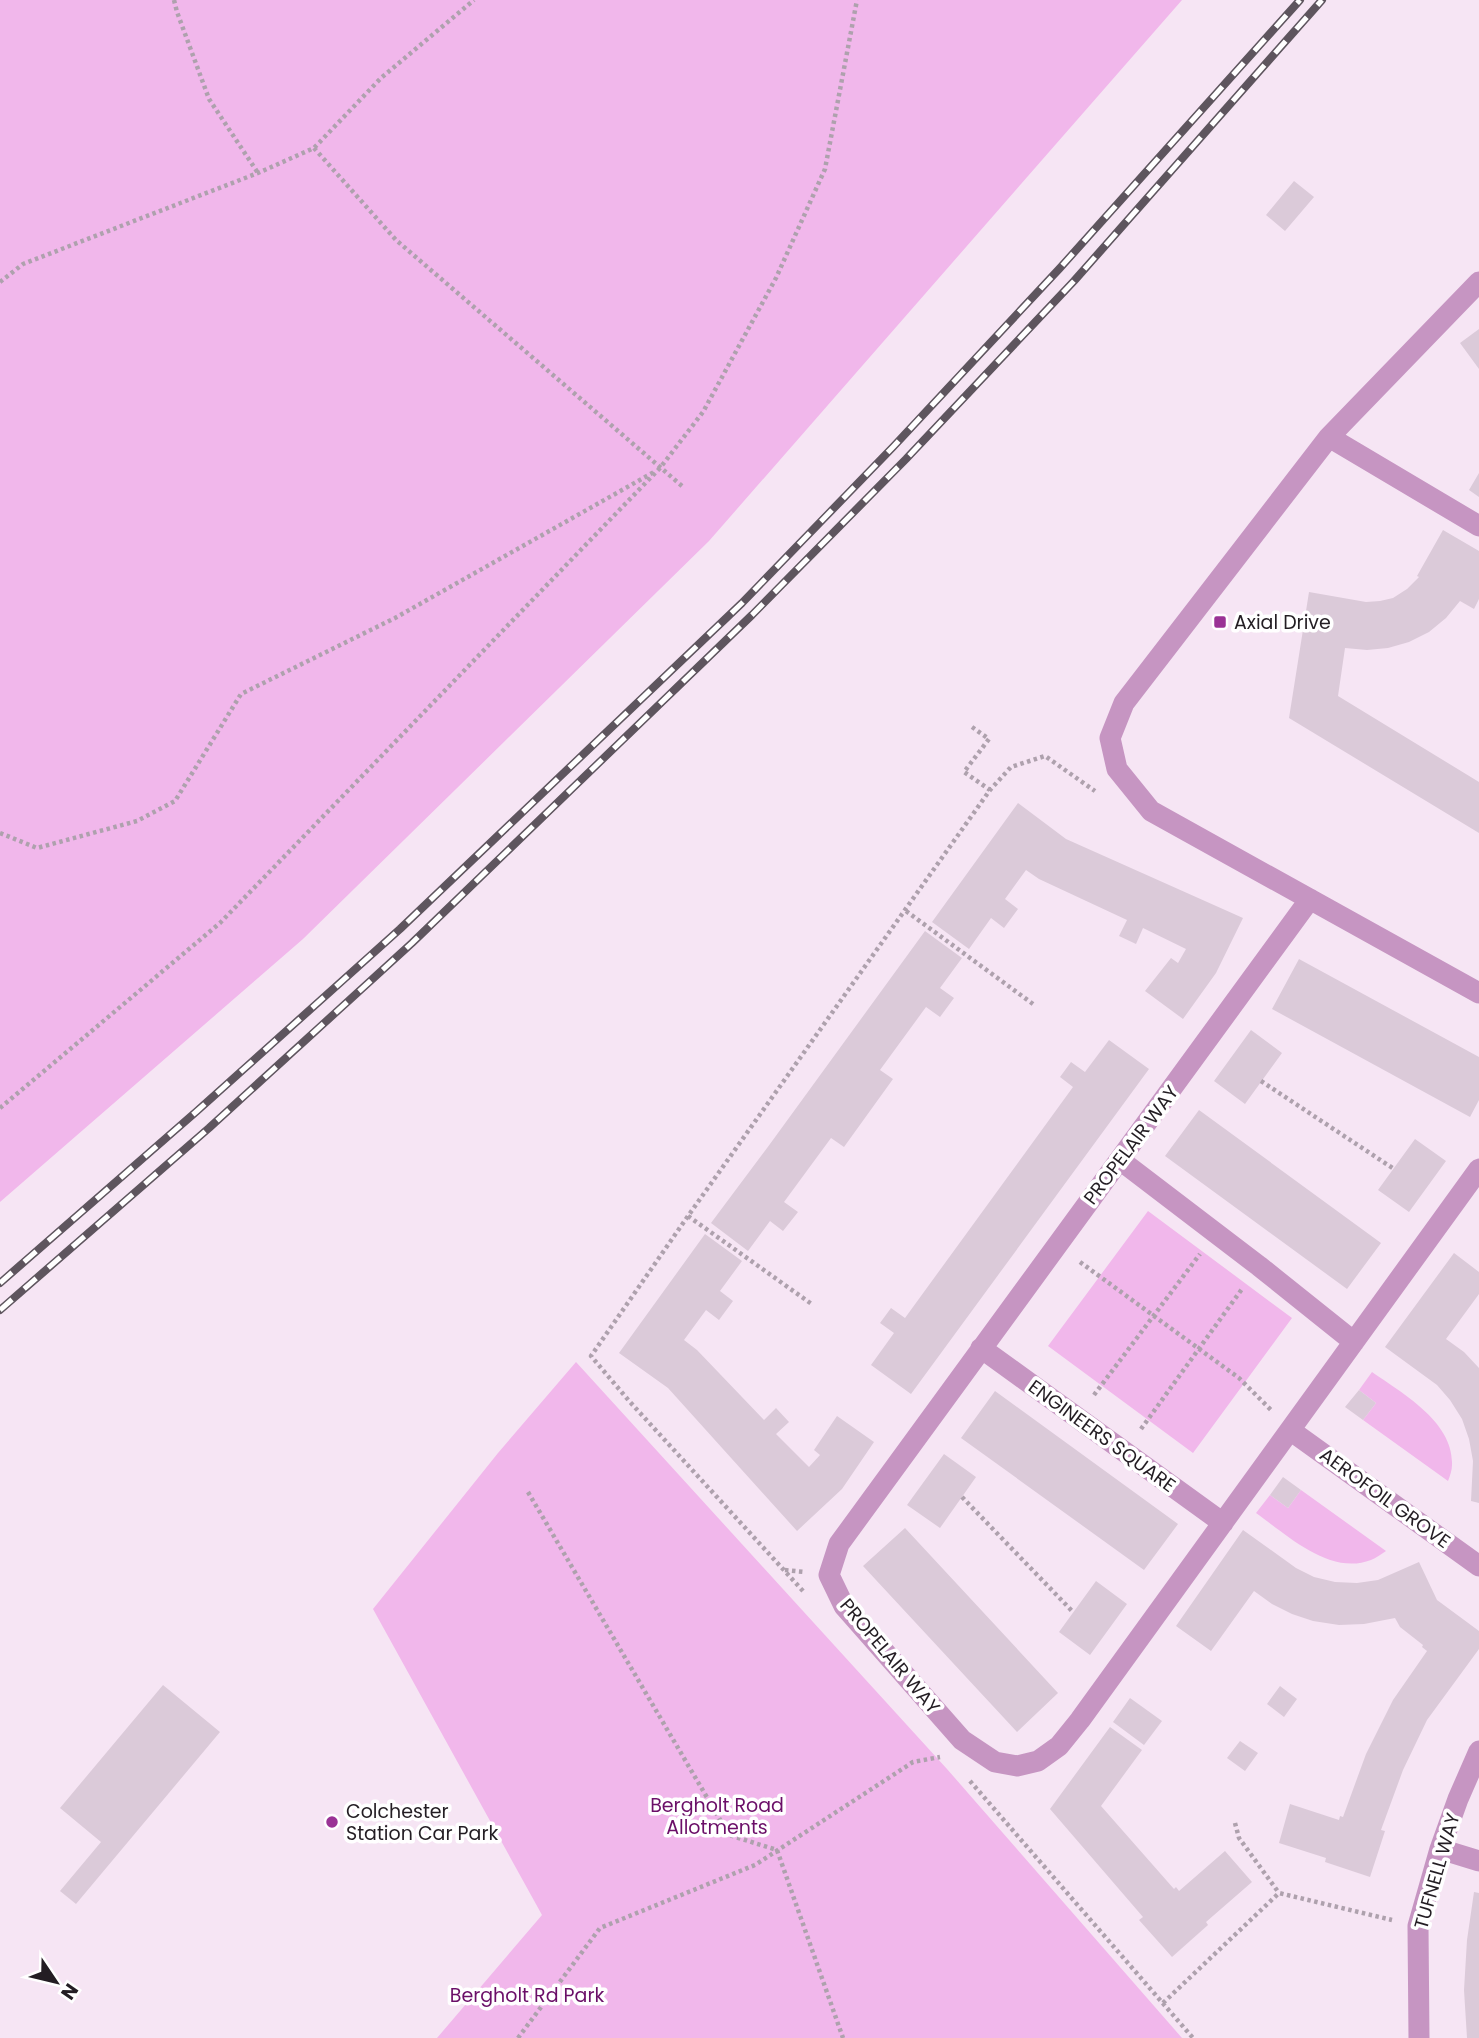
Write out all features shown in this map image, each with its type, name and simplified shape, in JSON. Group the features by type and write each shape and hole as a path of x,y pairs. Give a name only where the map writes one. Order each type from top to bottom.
{"street":[{"path":"1479,282 1329,437 1124,703 1110,738 1117,769 1151,811 1479,993"},
{"path":"1329,437 1479,526"},
{"name":"PROPELAIR WAY","path":"1310,899 839,1544 829,1574 844,1606 962,1740 995,1762 1017,1766 1038,1761 1059,1746 1080,1720 1479,1169"},
{"path":"1120,1160 1354,1342"},
{"name":"ENGINEERS SQUARE","path":"981,1348 1223,1523"},
{"name":"AEROFOIL GROVE","path":"1290,1430 1479,1566"},
{"name":"TUFNELL WAY","path":"1419,2038 1418,1926 1440,1849 1479,1751"},
{"path":"1440,1849 1479,1861"}],"path":[{"path":"174,0 209,99 258,173"},
{"path":"0,282 23,264 258,173 314,148 381,78 474,0"},
{"path":"0,1108 220,923 660,468 703,412 776,278 825,169 857,0"},
{"path":"314,148 396,240 682,486"},
{"path":"0,833 37,848 137,821 175,801 241,694 395,618 660,468"},
{"path":"972,727 989,739 964,772 990,790"},
{"path":"811,1601 591,1356 990,790 1011,767 1045,756 1100,793"},
{"path":"906,911 1033,1004"},
{"path":"1261,1081 1394,1169"},
{"path":"688,1216 813,1306"},
{"path":"1077,1418 1215,1234"},
{"path":"1057,1245 1245,1382 1290,1430"},
{"path":"1124,1451 1259,1266"},
{"path":"528,1492 729,1835 777,1850"},
{"path":"962,1497 1073,1612"},
{"path":"518,2038 600,1928 755,1865 913,1762 948,1756 962,1740"},
{"path":"966,1777 1193,2038"},
{"path":"1235,1823 1239,1838 1279,1893 1418,1926"},
{"path":"777,1850 843,2038"},
{"path":"1163,2003 1279,1893"}],"green space":[{"path":"0,0 1182,0 709,541 303,939 0,1202"},
{"path":"1148,1211 1292,1318 1193,1453 1048,1346"},
{"name":"Bergholt Road Allotments","path":"576,1362 947,1769 1182,2038 437,2038 542,1915 373,1609 498,1453"},
{"path":"1372,1372 1424,1410 1445,1435 1452,1467 1448,1481 1363,1420 1376,1403 1359,1390"},
{"path":"1301,1490 1386,1551 1371,1560 1356,1563 1325,1558 1295,1542 1256,1513 1270,1495 1288,1508"}],"building":[{"path":"1294,181 1314,197 1285,231 1266,215"},
{"path":"1479,329 1479,369 1460,343"},
{"path":"1479,473 1479,497 1469,490"},
{"path":"1443,530 1479,551 1479,599 1474,609 1460,601 1446,618 1429,632 1409,642 1367,650 1345,648 1338,696 1479,782 1479,833 1289,718 1309,592 1366,602 1393,598 1419,577 1417,576"},
{"path":"1018,803 1066,839 1243,918 1216,973 1183,1019 1145,991 1171,958 1178,963 1186,949 1143,928 1136,944 1119,936 1127,920 1039,879 1026,870 1005,899 1018,909 1004,928 991,918 969,949 932,922"},
{"path":"925,931 962,958 940,988 954,998 940,1017 926,1007 880,1070 893,1079 844,1147 831,1138 784,1202 798,1212 783,1231 770,1221 748,1251 711,1223"},
{"path":"1299,959 1479,1057 1479,1100 1470,1117 1272,1009"},
{"path":"1251,1030 1282,1053 1245,1104 1214,1081"},
{"path":"1109,1040 1149,1069 911,1394 871,1365 894,1333 880,1323 891,1308 905,1318 1073,1087 1060,1077 1071,1062 1085,1072"},
{"path":"1199,1110 1381,1243 1347,1289 1165,1156"},
{"path":"1415,1139 1446,1161 1409,1212 1378,1190"},
{"path":"705,1234 742,1261 720,1291 733,1301 719,1320 706,1310 684,1340 697,1350 764,1420 776,1408 789,1422 776,1434 809,1467 820,1455 814,1450 837,1416 874,1442 842,1489 797,1531 668,1388 619,1353"},
{"path":"1454,1253 1479,1272 1479,1294 1446,1339 1464,1352 1479,1368 1479,1503 1471,1501 1473,1461 1462,1419 1437,1385 1385,1347"},
{"path":"1359,1390 1376,1403 1363,1420 1345,1407"},
{"path":"995,1391 1178,1524 1144,1570 961,1438"},
{"path":"944,1454 976,1477 940,1528 907,1505"},
{"path":"1283,1477 1301,1490 1288,1508 1270,1495"},
{"path":"905,1528 1058,1693 1017,1732 863,1566"},
{"path":"1243,1530 1296,1568 1314,1577 1335,1582 1378,1580 1419,1562 1437,1600 1479,1631 1479,1649 1427,1720 1403,1770 1381,1830 1385,1831 1370,1877 1325,1862 1326,1858 1279,1843 1290,1804 1339,1820 1340,1816 1343,1817 1366,1754 1393,1700 1427,1651 1400,1627 1395,1618 1364,1624 1339,1625 1313,1621 1272,1604 1254,1591 1211,1651 1176,1626"},
{"path":"1096,1581 1127,1604 1090,1655 1059,1632"},
{"path":"163,1685 220,1732 76,1904 60,1891 101,1842 60,1808"},
{"path":"1280,1686 1297,1699 1284,1717 1267,1704"},
{"path":"1130,1698 1162,1721 1144,1745 1113,1722"},
{"path":"1110,1727 1142,1750 1101,1806 1174,1889 1176,1887 1179,1891 1225,1851 1252,1882 1206,1922 1208,1925 1172,1957 1139,1920 1143,1917 1050,1809"},
{"path":"1240,1741 1258,1753 1245,1771 1227,1758"},
{"path":"1474,1892 1479,1893 1479,2038 1467,2038 1464,1990"}],"railway":[{"path":"0,1283 400,929 742,603 893,447 1060,268 1300,0"},
{"path":"0,1310 209,1128 412,943 752,615 906,459 1074,281 1322,0"}],"place":[{"name":"Axial Drive","path":"1220,622"},
{"name":"Colchester Station Car Park","path":"332,1822"}],"park label":[{"name":"Bergholt Rd Park","path":"527,1995"}]}
